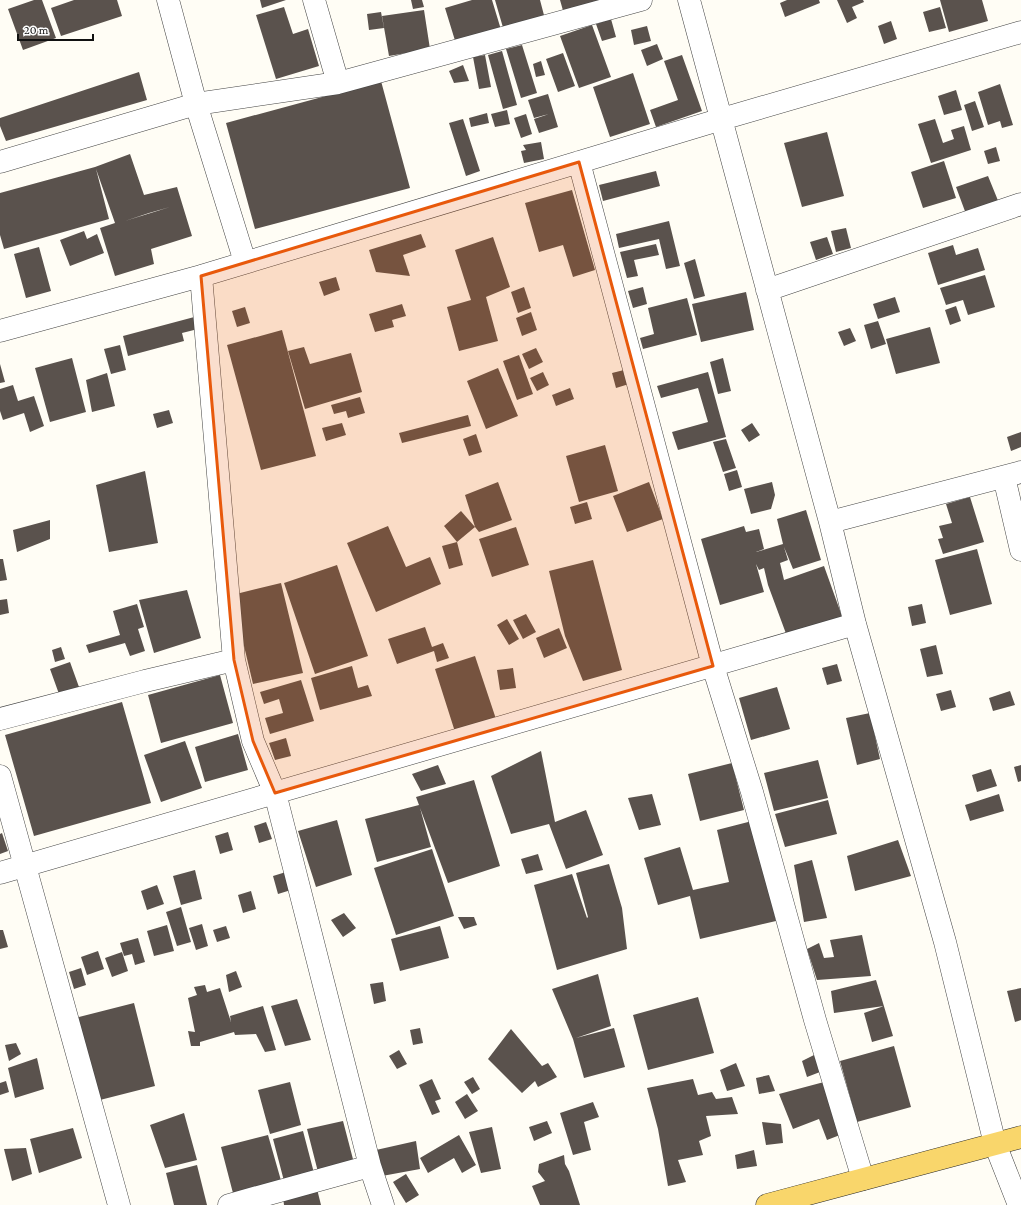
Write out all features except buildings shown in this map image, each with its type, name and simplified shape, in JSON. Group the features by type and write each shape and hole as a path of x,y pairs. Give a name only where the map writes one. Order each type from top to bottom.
{"main road":[{"path":"767,1205 805,1200 863,1179 1021,1137"}],"street":[{"path":"168,0 196,104 245,262"},
{"path":"314,0 338,83"},
{"path":"0,162 196,104 338,83 640,0"},
{"path":"689,0 830,522 855,624 945,942 995,1144 1020,1205"},
{"path":"0,331 201,276 722,119 1021,32"},
{"path":"579,162 713,666 752,792 815,1020 863,1179"},
{"path":"767,290 1021,204"},
{"path":"201,276 234,660 253,742 275,793 370,1166 384,1205"},
{"path":"830,522 1012,475 1021,550"},
{"path":"0,873 855,624"},
{"path":"0,719 145,681 234,660"},
{"path":"0,776 118,1205"},
{"path":"229,1205 370,1166"}],"highlighted area":[{"path":"579,162 713,666 275,793 253,741 234,660 201,276"}]}
